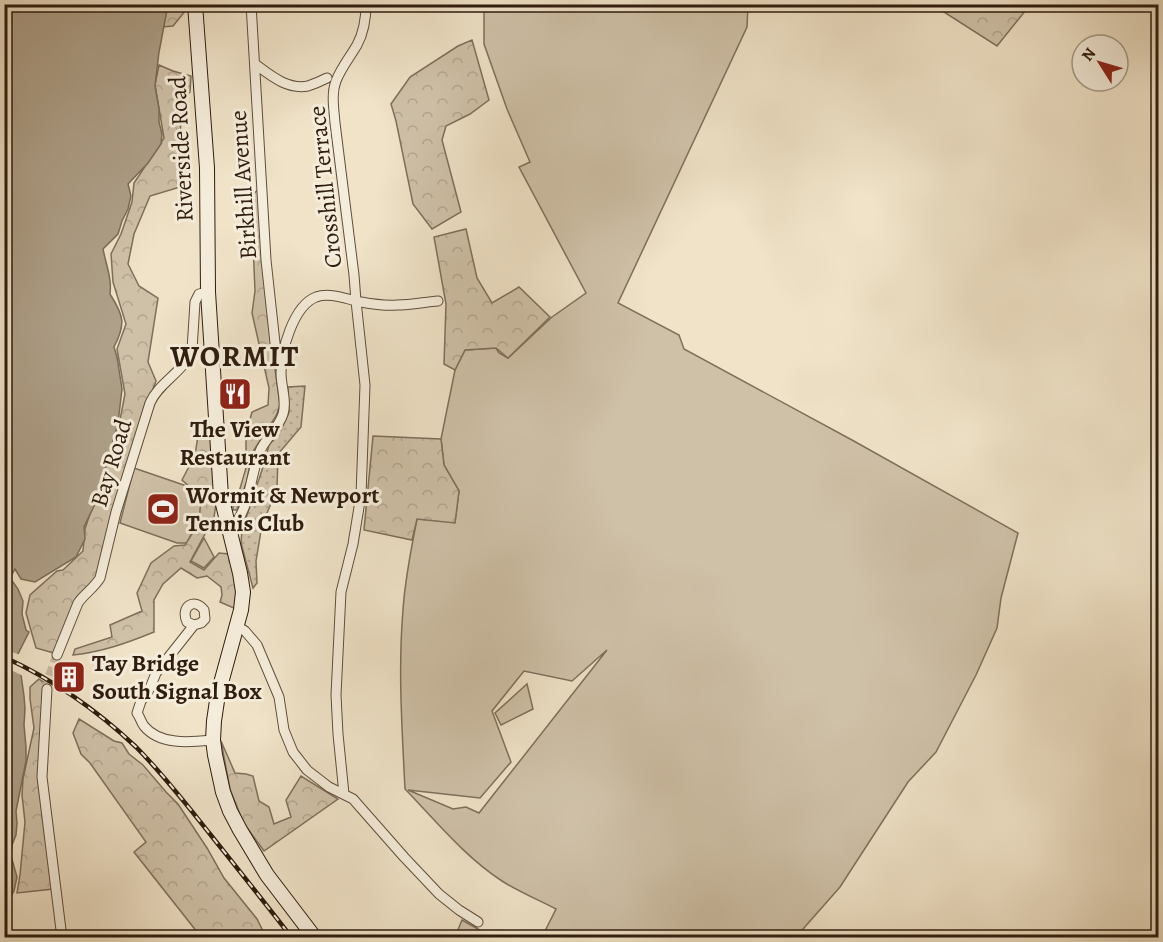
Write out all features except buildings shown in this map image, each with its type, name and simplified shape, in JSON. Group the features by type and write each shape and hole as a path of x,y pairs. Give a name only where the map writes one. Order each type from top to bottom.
{"main road":[{"name":"Riverside Road","path":"195,4 207,168 208,291 221,496 243,592 241,610 218,693 213,740 218,772 230,811 267,875 315,938"}],"street":[{"name":"Birkhill Avenue","path":"252,4 266,260 276,352 282,360"},
{"name":"Crosshill Terrace","path":"344,794 336,695 341,592 353,544 361,495 365,385 333,98 335,83 361,38 366,21 366,4"},
{"path":"255,64 272,77 294,86 308,86 327,78"},
{"name":"Bay Road","path":"57,655 78,603 99,579 116,512 150,403 158,389 190,356 196,298 199,294 208,291"},
{"path":"229,524 238,519 250,488 258,455 278,425 283,413 285,403 281,374 282,360 292,321 299,309 318,296 397,306 438,301"},
{"path":"194,625 156,673 137,713 145,727 159,737 180,743 213,740"},
{"path":"237,626 245,631 257,645 279,698 285,730 293,752 307,770 329,787 353,799 439,894 478,922"},
{"path":"47,689 42,777 62,938"}],"green space":[{"path":"190,4 173,26 162,27 158,5"},
{"path":"484,5 748,5 747,27 618,303 679,335 684,349 1018,533 1001,598 997,628 976,675 936,752 908,782 840,887 796,937 542,937 556,909 515,889 488,871 451,838 405,789 401,677 405,587 417,519 455,522 459,491 444,465 441,439 455,370 465,350 496,348 499,353 508,358 552,317 586,293 519,167 530,162 507,109 484,44","holes":["607,650 479,813 466,807 453,809 408,790 480,798 511,762 492,711 524,671 572,681"]},
{"path":"933,5 1030,5 997,46"},
{"path":"472,40 489,100 470,114 446,126 442,140 461,212 432,229 413,204 391,104 410,77 458,46"},
{"path":"159,65 191,76 190,92 181,101 180,162 193,183 150,196 134,234 128,264 139,286 158,298 148,362 156,381 135,438 98,573 54,653 36,648 26,613 30,595 57,571 63,570 83,551 85,529 119,425 125,394 117,349 126,324 113,282 111,254 132,202 134,183 164,138 155,85"},
{"path":"260,188 268,318 280,405 276,416 252,453 247,480 237,510 233,510 246,468 246,433 252,412 268,405 269,388 252,313 255,291 251,196"},
{"path":"466,229 477,278 492,303 519,287 550,317 508,358 496,348 465,350 455,370 444,364 446,304 434,237"},
{"path":"305,386 301,427 278,454 277,489 262,525 256,561 257,583 253,588 241,543 242,530 269,445 281,430 289,412 288,387"},
{"path":"199,429 210,432 216,504 214,517 190,562 204,570 219,553 229,554 238,589 236,609 220,602 221,587 207,576 197,578 181,568 163,584 154,600 154,632 94,652 73,655 75,649 112,637 110,625 142,611 137,593 151,563 174,546 185,545 199,523 201,497 182,480 195,455"},
{"path":"373,436 441,439 444,465 459,491 455,523 417,519 412,540 364,530"},
{"name":"Wormit & Newport Tennis Club","path":"134,468 210,494 187,543 177,543 120,523"},
{"path":"204,538 214,557 204,568 191,561"},
{"path":"39,679 45,683 40,775 53,889 17,893 25,822 23,779 34,728 30,687"},
{"path":"527,684 533,709 501,725 495,713"},
{"path":"79,719 114,741 122,743 129,754 143,765 178,804 224,878 257,919 266,937 201,937 134,852 146,842 90,763 81,754 73,733"},
{"path":"221,741 235,773 253,776 259,801 269,807 274,824 291,817 286,800 301,776 338,799 264,851 243,822 230,789"},
{"path":"462,920 492,937 455,937"}],"shaded area":[{"path":"5,5 168,5 155,86 162,134 161,144 148,163 128,184 131,196 128,209 118,234 103,249 110,294 122,320 114,347 122,389 118,423 96,502 84,527 85,539 76,557 35,582 21,579 15,569 10,578 23,601 22,614 26,630 29,632 18,654 25,709 26,761 16,811 16,835 11,856 17,877 14,891 5,907"}],"pier":[{"path":"5,650 21,655 25,677 5,667"}],"tunnel":[{"path":"47,689 57,655"}],"railway":[{"path":"4,657 40,675 74,697 136,747 183,800 292,938"}],"place":[{"name":"The View Restaurant","path":"235,394"},
{"name":"Wormit & Newport Tennis Club","path":"163,509"},
{"name":"Tay Bridge South Signal Box","path":"69,677"}],"district":[{"name":"WORMIT","path":"235,356"}]}
